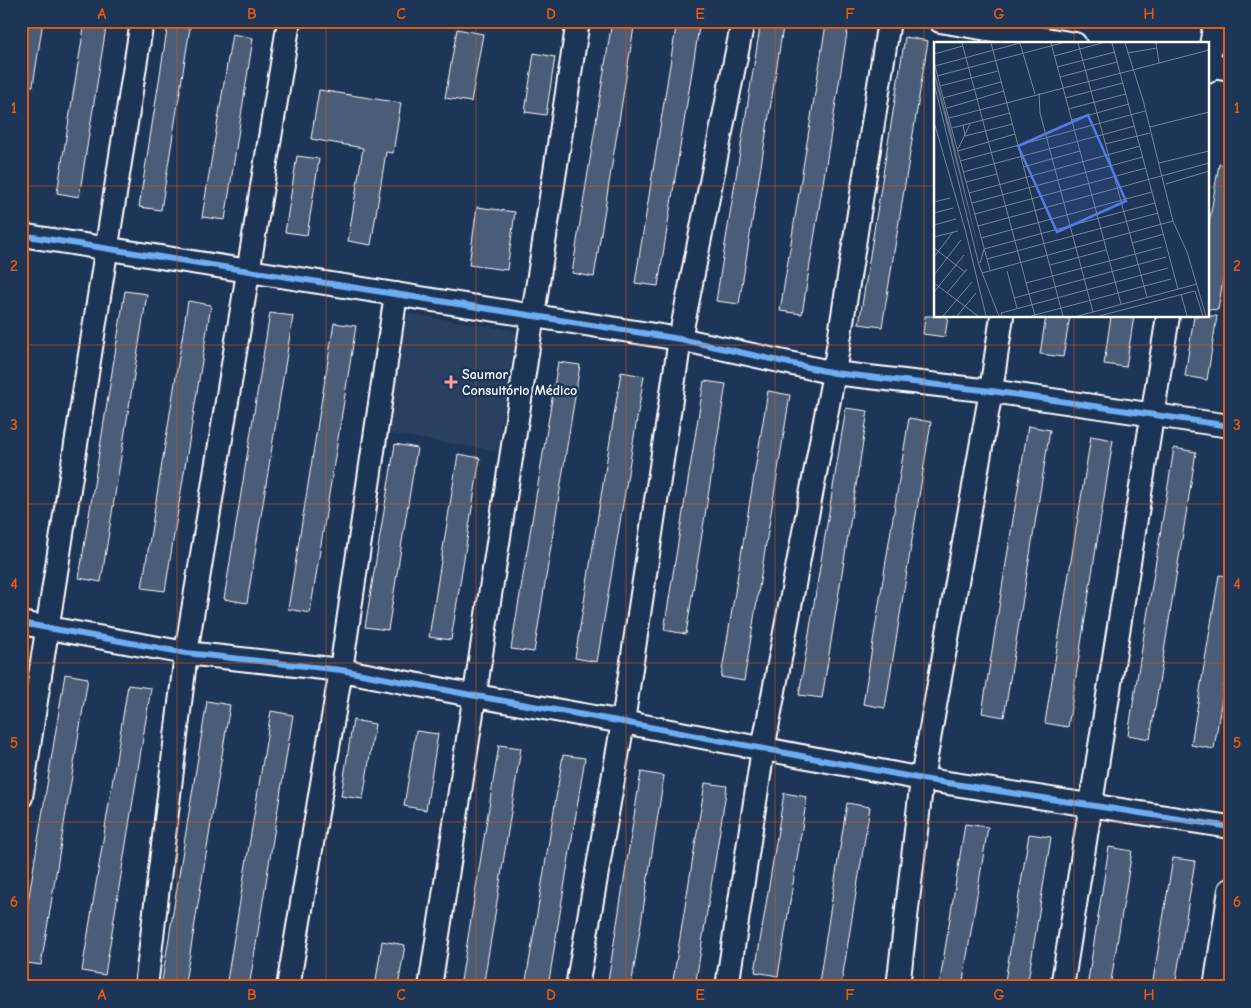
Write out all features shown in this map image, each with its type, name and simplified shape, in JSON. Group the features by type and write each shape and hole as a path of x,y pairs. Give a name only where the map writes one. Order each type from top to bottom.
{"street":[{"path":"21,796 142,21"},
{"path":"146,987 186,653 289,21"},
{"path":"430,987 578,21"},
{"path":"577,987 623,722 680,339 743,21"},
{"path":"728,987 763,749 834,373 889,21"},
{"path":"940,21 1041,34 1069,42"},
{"path":"1213,68 1215,21"},
{"path":"21,235 680,339 834,373 991,391 1230,426"},
{"path":"288,987 341,670 396,294"},
{"path":"898,987 922,779 991,391 1002,318"},
{"path":"1062,987 1168,318"},
{"path":"21,623 186,653 341,670 922,779 1230,827"},
{"path":"1215,987 1230,890"}],"shaded area":[{"name":"Saumor Consultório Médico","path":"405,313 517,331 497,451 386,433"}],"building":[{"path":"21,21 43,21 33,86 21,85"},
{"path":"85,21 107,21 79,197 57,193"},
{"path":"612,21 635,21 594,277 572,273"},
{"path":"677,21 700,21 658,286 635,283"},
{"path":"761,21 784,21 739,304 716,301"},
{"path":"168,24 190,28 161,210 139,207"},
{"path":"826,24 848,27 802,314 780,311"},
{"path":"457,29 483,34 471,102 445,98"},
{"path":"232,34 253,38 225,220 202,217"},
{"path":"905,37 928,41 882,327 859,324"},
{"path":"534,53 555,57 546,115 525,112"},
{"path":"319,90 401,103 393,153 386,152 371,245 348,241 363,148 311,139"},
{"path":"297,156 319,159 307,235 285,232"},
{"path":"1219,164 1230,165 1230,238 1218,310 1208,309 1208,230"},
{"path":"477,207 515,212 507,270 469,265"},
{"path":"125,291 147,294 101,582 79,578"},
{"path":"188,301 211,305 165,591 142,588"},
{"path":"270,313 293,316 247,603 224,599"},
{"path":"925,316 948,318 945,337 923,334"},
{"path":"1217,316 1207,380 1185,376 1194,318"},
{"path":"1046,318 1070,318 1063,357 1040,354"},
{"path":"1111,318 1134,318 1126,367 1104,364"},
{"path":"334,323 356,326 310,613 288,609"},
{"path":"558,362 580,365 534,652 511,649"},
{"path":"621,372 644,376 597,662 575,658"},
{"path":"704,381 726,384 686,634 664,630"},
{"path":"768,391 790,395 744,681 721,677"},
{"path":"846,408 868,411 822,698 799,695"},
{"path":"909,418 931,422 885,708 863,704"},
{"path":"1028,426 1050,430 1004,717 982,713"},
{"path":"1091,436 1113,440 1068,727 1045,723"},
{"path":"395,444 417,448 388,630 365,627"},
{"path":"1174,448 1196,452 1150,739 1128,735"},
{"path":"458,454 480,458 451,640 429,637"},
{"path":"1219,575 1230,576 1230,647 1214,749 1191,745"},
{"path":"65,674 88,678 41,965 21,962 21,945"},
{"path":"128,685 151,688 105,975 82,971"},
{"path":"207,701 230,705 190,954 184,987 161,987"},
{"path":"271,711 293,715 253,963 249,987 226,987"},
{"path":"353,720 375,724 363,799 341,796"},
{"path":"416,731 438,734 426,810 404,806"},
{"path":"499,745 521,748 493,927 483,987 460,987"},
{"path":"563,755 585,758 548,987 525,987"},
{"path":"641,772 664,776 631,987 607,987"},
{"path":"705,783 727,786 695,987 672,987"},
{"path":"784,793 807,797 778,976 755,972"},
{"path":"847,803 870,807 841,986 819,982"},
{"path":"965,824 988,827 962,987 939,987"},
{"path":"1029,834 1051,837 1027,987 1004,987"},
{"path":"1109,847 1132,851 1110,987 1087,987"},
{"path":"1173,858 1195,861 1175,987 1152,987"},
{"path":"382,941 405,945 398,987 375,987"}],"cycle path":[{"path":"21,235 680,339 834,373 991,391 1230,426"},
{"path":"21,623 186,653 341,670 922,779 1230,827"}],"place":[{"name":"Saumor Consultório Médico","path":"451,382"}]}
